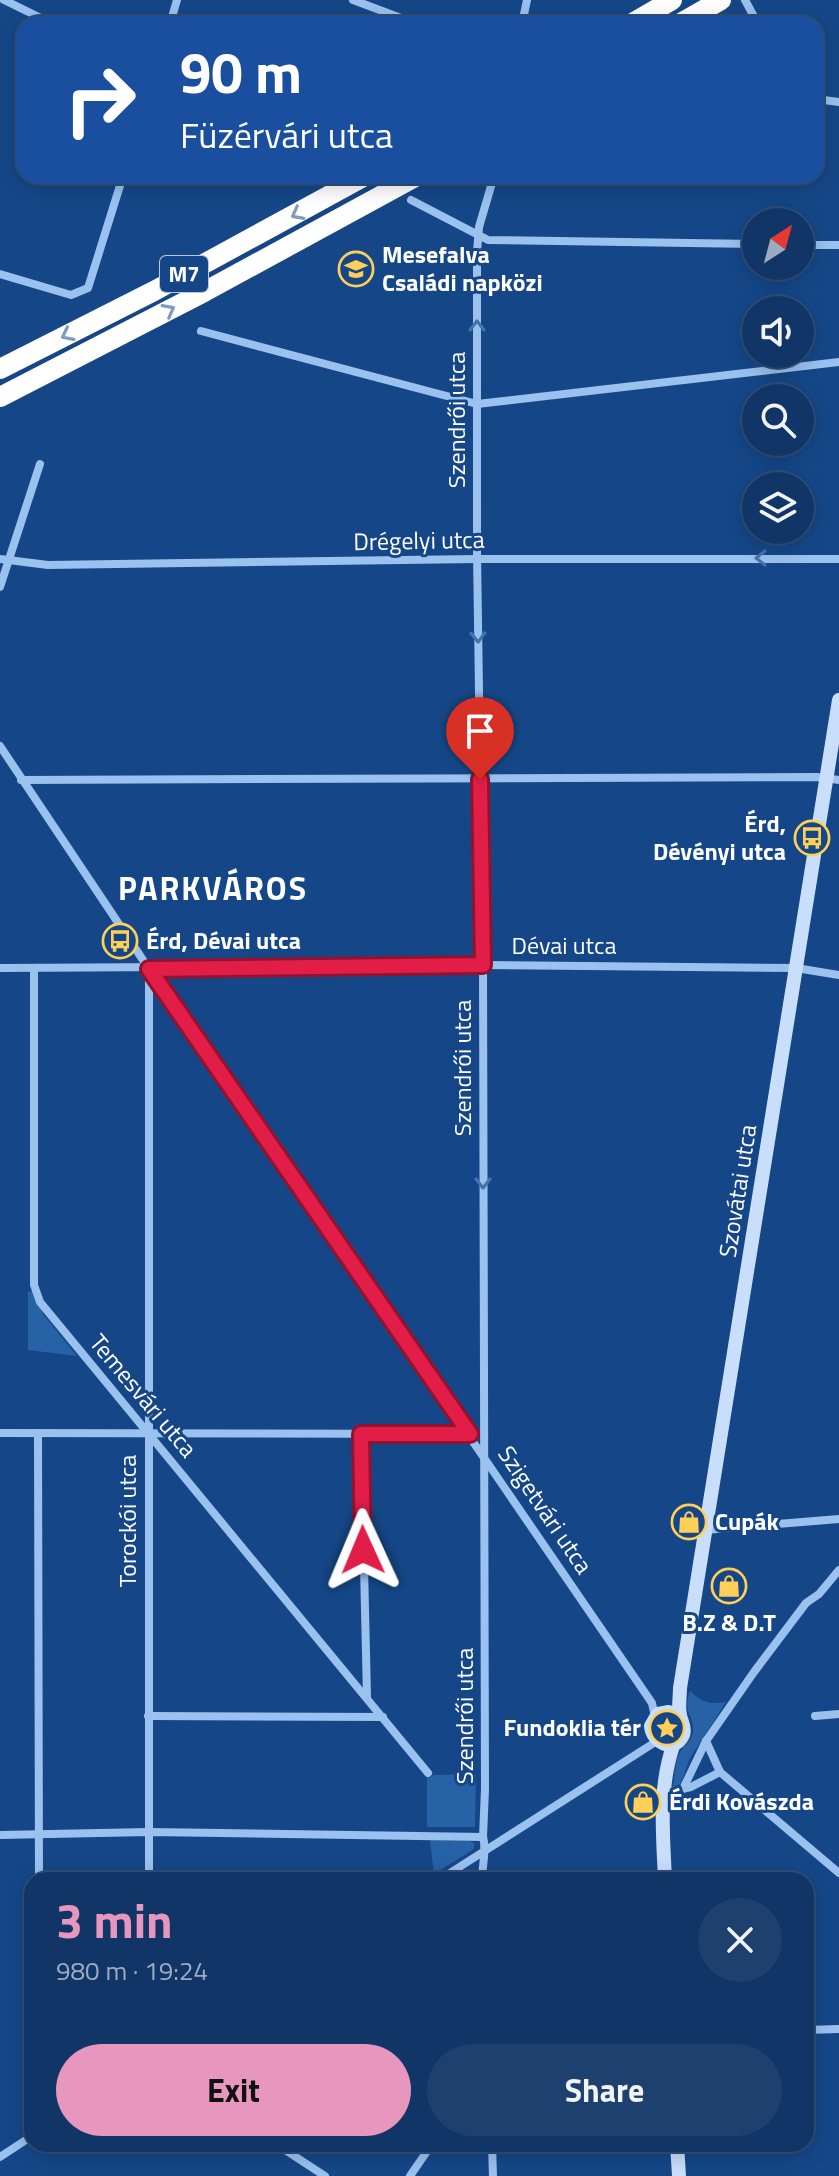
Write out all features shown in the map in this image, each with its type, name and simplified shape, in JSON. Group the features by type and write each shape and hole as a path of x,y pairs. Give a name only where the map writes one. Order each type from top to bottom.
{"highway":[{"path":"645,16 672,0"},
{"path":"693,16 721,0"},
{"name":"M7","path":"0,369 154,291 350,184"},
{"name":"M7","path":"0,397 204,292 402,184"}],"street":[{"path":"4,0 37,16"},
{"path":"353,0 396,16"},
{"path":"0,274 71,295 88,288 120,184"},
{"name":"Szendrői utca","path":"482,1872 485,1851 483,965 477,559 477,252 479,227 492,184"},
{"path":"411,200 479,237 511,242 742,244"},
{"path":"814,245 839,245"},
{"path":"201,331 477,404 839,362"},
{"path":"0,587 4,560 40,464"},
{"name":"Drégelyi utca","path":"4,560 48,565 477,559 839,559"},
{"name":"Szovátai utca","path":"663,1712 680,1688 796,968 833,779 839,700"},
{"name":"Szigetvári utca","path":"0,746 149,969 663,1712"},
{"path":"21,780 480,775 833,779"},
{"name":"Dévai utca","path":"0,968 483,965 796,968 839,975"},
{"name":"Temesvári utca","path":"34,968 34,1285 45,1309 428,1773"},
{"name":"Torockói utca","path":"149,969 149,1872"},
{"path":"0,1433 470,1434"},
{"path":"38,1433 39,1872"},
{"path":"361,1434 367,1697"},
{"path":"705,1530 839,1519"},
{"path":"683,1789 706,1741 806,1603 819,1594 839,1570"},
{"path":"452,1872 658,1742 683,1734 684,1727 663,1712 651,1726 658,1742 665,1769 665,1872"},
{"path":"815,1716 839,1714"},
{"path":"148,1716 383,1717"},
{"path":"706,1741 720,1772 839,1873"},
{"path":"663,1793 683,1789 720,1772"},
{"path":"0,1835 149,1832 483,1837"},
{"path":"814,2030 839,2029"},
{"path":"0,2157 24,2141"},
{"path":"288,2152 325,2176"},
{"path":"410,2176 426,2152"},
{"path":"492,2152 493,2176"},
{"path":"678,2152 679,2176"}],"shaded area":[{"path":"33,1291 43,1314 77,1356 28,1350 28,1292"},
{"path":"690,1691 706,1702 726,1702 690,1758 681,1783 676,1787 673,1785 677,1760 693,1733 687,1708"},
{"path":"476,1774 475,1827 427,1827 427,1778 434,1775"},
{"path":"430,1840 474,1843 474,1849 434,1872"}],"place":[{"name":"Mesefalva Családi napközi","path":"356,269"},
{"name":"Érd, Dévényi utca","path":"812,838"},
{"name":"Érd, Dévai utca","path":"120,941"},
{"name":"Cupák","path":"689,1522"},
{"name":"B.Z & D.T","path":"729,1586"},
{"name":"Fundoklia tér","path":"667,1728"},
{"name":"Érdi Kovászda","path":"643,1802"}],"district":[{"name":"PARKVÁROS","path":"213,889"}],"route":[{"path":"363,1550 361,1434 470,1434 149,969 483,965 480,779"}]}
